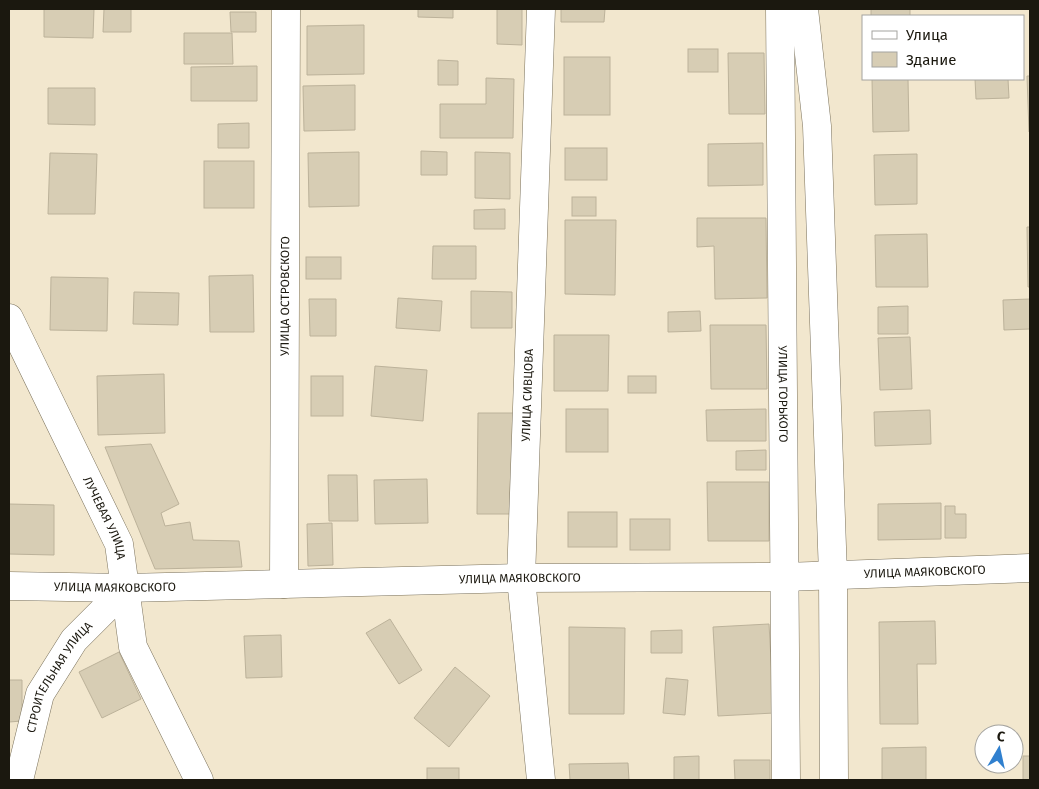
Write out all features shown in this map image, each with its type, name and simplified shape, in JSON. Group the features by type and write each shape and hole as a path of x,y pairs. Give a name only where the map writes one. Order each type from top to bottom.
{"street":[{"name":"УЛИЦА ОСТРОВСКОГО","path":"284,584 286,9"},
{"name":"УЛИЦА СИВЦОВА","path":"541,9 521,578 541,780"},
{"name":"УЛИЦА ГОРЬКОГО","path":"780,9 786,780"},
{"path":"804,9 817,126 833,575 834,780"},
{"name":"ЛУЧЕВАЯ УЛИЦА","path":"9,318 119,544 134,647 199,780"},
{"name":"УЛИЦА МАЯКОВСКОГО","path":"9,586 126,588 521,578 785,577 1030,568"},
{"name":"СТРОИТЕЛЬНАЯ УЛИЦА","path":"19,780 40,694 74,640 126,588"}],"building":[{"path":"44,9 94,9 93,38 44,37"},
{"path":"104,9 131,9 131,32 103,32"},
{"path":"418,9 453,9 453,18 418,17"},
{"path":"497,9 522,9 522,45 497,44"},
{"path":"561,9 605,9 604,22 561,22"},
{"path":"871,9 910,9 910,15 871,15"},
{"path":"230,12 256,12 256,32 231,32"},
{"path":"364,25 364,74 307,75 307,26"},
{"path":"184,33 232,33 233,64 184,64"},
{"path":"688,49 718,49 718,72 688,72"},
{"path":"728,53 764,53 765,114 729,114"},
{"path":"564,57 610,57 610,115 564,115"},
{"path":"438,60 458,61 458,85 438,85"},
{"path":"257,66 257,101 191,101 191,67"},
{"path":"1027,76 1030,76 1030,132 1029,132"},
{"path":"486,78 514,79 513,138 440,138 440,104 486,104"},
{"path":"872,80 908,80 909,131 873,132"},
{"path":"975,80 1008,80 1009,98 976,99"},
{"path":"355,85 355,130 304,131 303,86"},
{"path":"48,88 95,88 95,125 48,124"},
{"path":"249,123 249,148 218,148 218,124"},
{"path":"763,143 763,185 708,186 708,144"},
{"path":"565,148 607,148 607,180 565,180"},
{"path":"421,151 447,152 447,175 421,175"},
{"path":"359,152 359,206 309,207 308,153"},
{"path":"475,152 510,153 510,199 475,198"},
{"path":"50,153 97,154 95,214 48,214"},
{"path":"917,154 917,204 875,205 874,155"},
{"path":"204,161 254,161 254,208 204,208"},
{"path":"572,197 596,197 596,216 572,216"},
{"path":"505,209 505,229 474,229 474,210"},
{"path":"697,218 766,218 767,298 715,299 714,246 697,247"},
{"path":"565,220 616,220 615,295 565,294"},
{"path":"1027,227 1030,227 1030,287 1028,287"},
{"path":"927,234 928,287 876,287 875,235"},
{"path":"433,246 476,246 476,279 432,279"},
{"path":"306,257 341,257 341,279 306,279"},
{"path":"253,275 254,332 210,332 209,276"},
{"path":"51,277 108,278 107,331 50,330"},
{"path":"471,291 512,292 512,328 471,328"},
{"path":"134,292 179,293 178,325 133,324"},
{"path":"398,298 442,301 440,331 396,328"},
{"path":"309,299 336,299 336,336 310,336"},
{"path":"1030,299 1030,329 1004,330 1003,300"},
{"path":"908,306 908,334 878,334 878,307"},
{"path":"700,311 701,331 668,332 668,312"},
{"path":"710,325 766,325 767,389 711,389"},
{"path":"554,335 609,335 608,391 554,391"},
{"path":"910,337 912,389 880,390 878,338"},
{"path":"375,366 427,370 423,421 371,416"},
{"path":"164,374 165,433 98,435 97,376"},
{"path":"311,376 343,376 343,416 311,416"},
{"path":"628,376 656,376 656,393 628,393"},
{"path":"566,409 608,409 608,452 566,452"},
{"path":"766,409 766,441 707,441 706,410"},
{"path":"930,410 931,444 875,446 874,412"},
{"path":"478,413 516,413 515,514 477,514"},
{"path":"151,444 179,504 161,513 165,526 190,522 193,540 239,541 242,567 155,569 105,447"},
{"path":"766,450 766,470 736,470 736,451"},
{"path":"328,475 357,475 358,521 329,521"},
{"path":"427,479 428,523 375,524 374,480"},
{"path":"707,482 769,482 769,541 708,541"},
{"path":"941,503 941,539 878,540 878,504"},
{"path":"9,504 54,505 54,555 9,554"},
{"path":"945,506 955,506 955,514 966,514 966,538 945,538"},
{"path":"568,512 617,512 617,547 568,547"},
{"path":"630,519 670,519 670,550 630,550"},
{"path":"332,523 333,565 308,566 307,524"},
{"path":"390,619 422,670 399,684 366,633"},
{"path":"935,621 936,664 917,664 918,724 880,724 879,622"},
{"path":"769,624 774,713 718,716 713,627"},
{"path":"569,627 625,628 624,714 569,714"},
{"path":"682,630 682,653 651,653 651,631"},
{"path":"281,635 282,677 246,678 244,636"},
{"path":"119,652 141,699 102,718 79,672"},
{"path":"455,667 490,696 449,747 414,718"},
{"path":"666,678 688,680 685,715 663,713"},
{"path":"9,680 22,680 22,721 9,722"},
{"path":"926,747 926,780 882,780 882,748"},
{"path":"699,756 699,780 674,780 674,757"},
{"path":"1024,756 1030,756 1030,780 1023,780"},
{"path":"734,760 770,760 770,780 735,780"},
{"path":"628,763 629,780 570,780 569,764"},
{"path":"427,768 459,768 459,780 427,780"}]}
